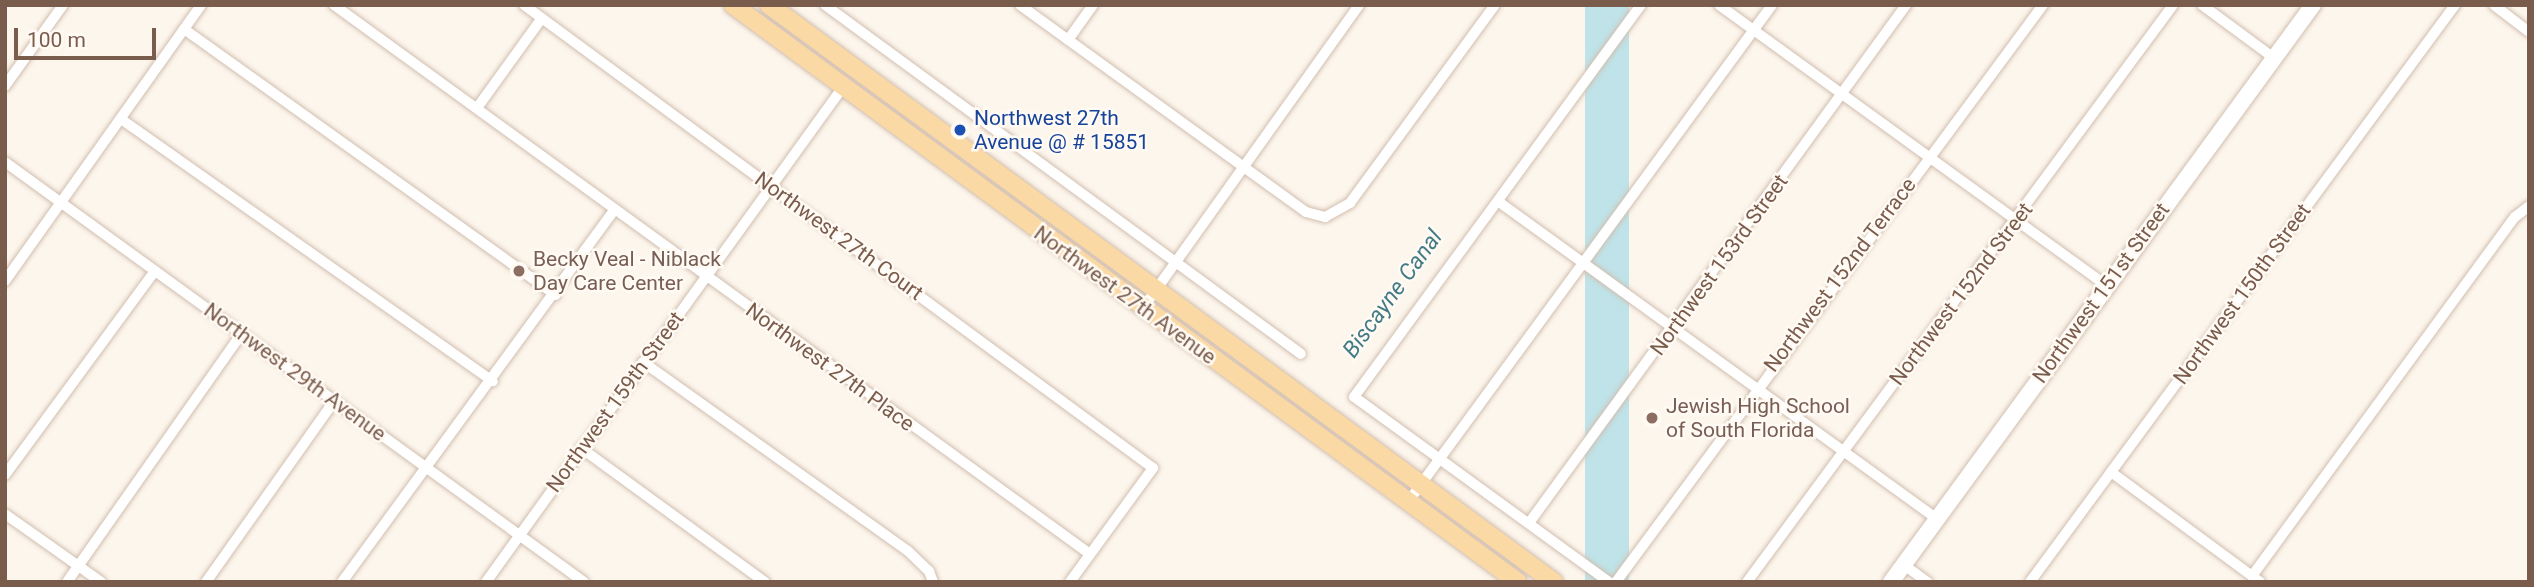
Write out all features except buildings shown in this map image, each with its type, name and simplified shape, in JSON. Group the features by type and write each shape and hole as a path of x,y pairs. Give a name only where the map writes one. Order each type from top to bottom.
{"main road":[{"name":"Northwest 27th Avenue","path":"733,5 1518,582"},
{"name":"Northwest 27th Avenue","path":"769,5 1154,291 1554,582"},
{"path":"843,87 859,84 931,135 942,135"}],"street":[{"path":"5,86 63,5"},
{"path":"5,281 201,5"},
{"name":"Northwest 27th Place","path":"334,5 614,211 1090,554"},
{"name":"Northwest 27th Court","path":"524,5 1153,468 1090,554"},
{"path":"825,5 1301,354"},
{"path":"1020,5 1306,212 1325,217 1350,203 1495,5"},
{"path":"1068,40 1093,5"},
{"path":"1143,308 1359,5"},
{"path":"1609,582 1354,397 1499,202 1640,5"},
{"path":"1719,5 2106,285"},
{"path":"1408,502 1585,264 1772,5"},
{"name":"Northwest 153rd Street","path":"1529,523 1674,328 1906,5"},
{"name":"Northwest 152nd Terrace","path":"1616,582 1755,388 2043,5"},
{"name":"Northwest 152nd Street","path":"1747,582 2017,220 2173,5"},
{"path":"2202,5 2274,58"},
{"name":"Northwest 151st Street","path":"1891,582 2313,5"},
{"name":"Northwest 150th Street","path":"2030,582 2455,5"},
{"path":"2494,5 2529,32"},
{"path":"477,108 542,18"},
{"path":"184,29 555,295"},
{"name":"Northwest 159th Street","path":"486,582 769,185 843,87"},
{"path":"121,119 493,381"},
{"name":"Northwest 29th Avenue","path":"5,162 584,582"},
{"path":"1499,202 1937,519"},
{"path":"2111,472 2256,579 2515,217 2529,206"},
{"path":"342,582 493,381 614,211"},
{"path":"5,475 155,271"},
{"path":"67,582 242,334"},
{"path":"643,362 908,551 931,576"},
{"path":"206,582 334,401"},
{"path":"581,448 765,582"},
{"path":"5,514 101,582"},
{"path":"1070,582 1090,554"},
{"path":"1904,565 1927,582"}],"water":[{"path":"1585,5 1629,5 1629,582 1585,582"}],"place":[{"name":"Northwest 27th Avenue @ # 15851","path":"960,130"},
{"name":"Becky Veal - Niblack Day Care Center","path":"519,271"},
{"name":"Jewish High School of South Florida","path":"1652,418"}],"water label":[{"name":"Biscayne Canal","path":"1393,294"}]}
